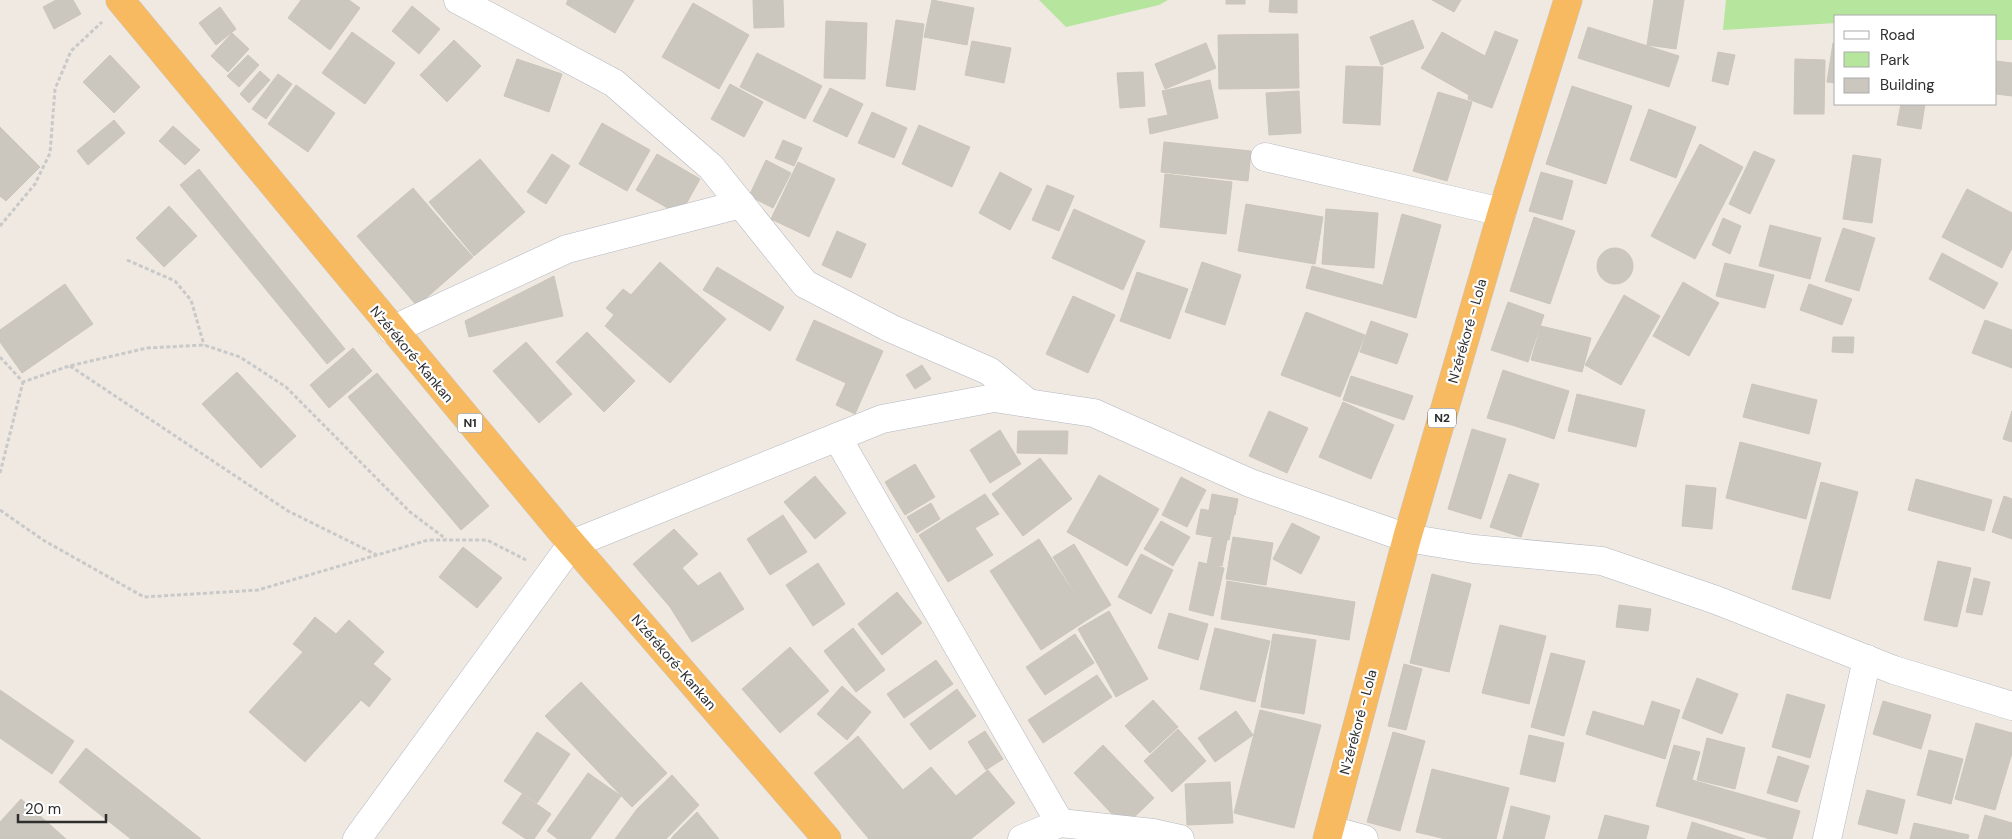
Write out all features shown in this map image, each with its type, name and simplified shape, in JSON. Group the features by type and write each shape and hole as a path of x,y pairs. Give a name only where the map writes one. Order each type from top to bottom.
{"highway":[{"name":"N'zérékoré - Lola","path":"1329,835 1407,538 1502,212 1568,0"},
{"name":"N'zérékoré-Kankan","path":"124,1 392,330 572,544 827,839"}],"street":[{"path":"458,0 614,83 711,167 805,284 890,328 989,371 1029,404"},
{"path":"1266,157 1502,212"},
{"path":"392,330 567,249 741,204"},
{"path":"357,839 572,544 882,419 994,398 1094,412 1250,483 1407,538 1474,550 1602,561 1716,600 1867,660 2012,706"},
{"path":"837,437 1060,823"},
{"path":"1826,839 1867,660"},
{"path":"1022,839 1060,823 1153,833 1180,839"},
{"path":"1329,835 1364,839"}],"path":[{"path":"0,226 35,184 50,153 55,89 72,51 124,1"},
{"path":"127,260 174,281 191,300 204,345"},
{"path":"23,382 69,366 147,348 204,345 240,357 286,387 410,512 447,540"},
{"path":"0,356 23,382"},
{"path":"69,366 288,511 377,555"},
{"path":"0,473 23,382"},
{"path":"0,510 43,540 144,597 258,590 428,540 487,540 551,572"}],"green space":[{"path":"1039,0 1168,0 1159,5 1066,27"},
{"path":"1726,0 2012,0 2012,40 1997,40 1997,15 1834,15 1834,23 1723,30"}],"building":[{"path":"56,0 73,0 81,14 54,29 43,7"},
{"path":"301,0 349,0 360,8 330,50 288,18"},
{"path":"568,0 634,0 615,33 566,4"},
{"path":"753,0 783,0 784,27 754,28"},
{"path":"932,0 974,8 967,45 924,37"},
{"path":"1226,0 1245,0 1245,4 1226,4"},
{"path":"1270,0 1297,0 1297,13 1269,12"},
{"path":"1432,0 1461,0 1454,12"},
{"path":"1654,0 1684,0 1676,49 1647,45"},
{"path":"693,3 749,35 719,89 662,57"},
{"path":"412,6 440,29 419,54 392,31"},
{"path":"220,7 236,29 216,45 199,23"},
{"path":"896,20 924,24 915,90 886,86"},
{"path":"1413,20 1424,48 1381,65 1370,37"},
{"path":"826,21 867,23 865,79 824,78"},
{"path":"1588,27 1679,56 1669,87 1578,58"},
{"path":"1495,31 1518,40 1492,108 1468,99 1469,95 1421,68 1442,32 1485,56"},
{"path":"352,32 395,63 365,104 322,73"},
{"path":"232,33 249,49 228,72 211,56"},
{"path":"1298,34 1299,88 1219,89 1218,35"},
{"path":"454,40 481,66 447,102 420,75"},
{"path":"972,41 1011,48 1004,83 965,75"},
{"path":"1206,43 1216,68 1165,89 1155,64"},
{"path":"1833,43 1834,43 1834,83 1827,82"},
{"path":"1718,52 1735,55 1728,85 1712,81"},
{"path":"757,53 791,70 774,104 740,87"},
{"path":"110,55 140,87 114,113 83,82"},
{"path":"248,55 259,65 239,87 227,76"},
{"path":"517,59 562,74 549,112 504,96"},
{"path":"1795,59 1825,60 1824,114 1794,114"},
{"path":"1997,61 2012,63 2012,96 1997,94"},
{"path":"1346,66 1383,67 1380,125 1343,123"},
{"path":"791,70 822,86 805,119 774,104"},
{"path":"260,71 270,80 249,103 240,94"},
{"path":"1143,72 1145,106 1120,108 1117,73"},
{"path":"278,74 292,84 266,119 252,109"},
{"path":"1210,80 1218,118 1150,134 1148,119 1168,115 1162,91"},
{"path":"730,84 763,102 744,137 711,119"},
{"path":"296,85 335,113 308,152 268,124"},
{"path":"1572,86 1632,106 1606,184 1546,164"},
{"path":"830,88 863,104 847,137 813,121"},
{"path":"1299,91 1301,133 1269,135 1266,93"},
{"path":"1438,92 1472,102 1447,181 1413,171"},
{"path":"1901,105 1925,105 1921,129 1897,125"},
{"path":"1649,109 1696,127 1676,178 1630,160"},
{"path":"872,112 907,128 894,158 858,143"},
{"path":"114,120 125,133 88,165 77,151"},
{"path":"602,123 650,150 627,191 579,164"},
{"path":"919,125 970,147 952,187 902,164"},
{"path":"173,126 200,150 185,165 159,141"},
{"path":"0,127 40,167 6,201 0,196"},
{"path":"783,140 802,148 794,166 775,158"},
{"path":"1164,142 1251,151 1248,181 1161,172"},
{"path":"1700,144 1743,167 1695,259 1651,236"},
{"path":"1754,151 1775,160 1750,214 1729,204"},
{"path":"552,154 570,166 546,204 527,192"},
{"path":"657,154 700,179 680,215 636,190"},
{"path":"1853,155 1881,159 1872,223 1843,219"},
{"path":"480,159 525,212 474,256 429,202"},
{"path":"766,160 791,173 773,208 749,196"},
{"path":"798,162 835,179 809,237 771,219"},
{"path":"199,169 345,349 327,364 180,185"},
{"path":"1000,172 1032,189 1010,230 979,213"},
{"path":"1541,172 1573,181 1562,220 1529,211"},
{"path":"1165,174 1232,182 1226,234 1160,227"},
{"path":"1047,185 1074,196 1059,231 1032,220"},
{"path":"413,188 456,238 400,286 357,236"},
{"path":"1967,189 2012,213 2012,248 2002,268 1942,237"},
{"path":"1246,204 1323,217 1315,264 1238,251"},
{"path":"169,206 197,236 164,267 136,238"},
{"path":"1074,209 1145,241 1123,290 1052,258"},
{"path":"1326,209 1378,213 1374,268 1322,264"},
{"path":"1402,214 1441,225 1416,318 1377,307"},
{"path":"1534,217 1575,231 1550,304 1510,291"},
{"path":"1723,218 1741,226 1730,254 1712,245"},
{"path":"1770,225 1821,238 1810,279 1759,266"},
{"path":"1843,228 1875,238 1859,291 1825,281"},
{"path":"837,231 866,244 851,278 822,265"},
{"path":"456,238 473,257 417,306 400,286"},
{"path":"1615,248 1622,249 1628,253 1632,259 1632,273 1628,279 1622,283 1615,284 1608,283 1602,279 1598,273 1597,266 1598,259 1602,253 1608,249"},
{"path":"1942,253 1998,283 1984,309 1929,279"},
{"path":"660,262 693,291 638,355 605,326 614,315 606,308 623,289 631,295"},
{"path":"1202,262 1241,275 1225,325 1185,312"},
{"path":"1725,263 1774,275 1765,308 1716,296"},
{"path":"1312,266 1382,285 1377,307 1306,288"},
{"path":"717,267 784,307 770,331 703,290"},
{"path":"1137,272 1188,289 1170,339 1120,321"},
{"path":"554,276 563,316 469,337 465,321"},
{"path":"1683,282 1719,303 1689,356 1653,336"},
{"path":"65,284 93,324 22,373 0,342 0,330"},
{"path":"1809,284 1852,299 1842,325 1800,310"},
{"path":"693,291 726,319 670,383 638,355"},
{"path":"1624,295 1660,316 1621,385 1585,365"},
{"path":"1073,296 1115,315 1088,373 1046,354"},
{"path":"1508,302 1544,315 1528,362 1491,350"},
{"path":"1306,312 1365,335 1340,397 1281,375"},
{"path":"814,320 883,351 855,414 836,405 846,383 796,360"},
{"path":"1985,320 2012,330 2012,368 1972,353"},
{"path":"1371,321 1408,334 1397,364 1360,352"},
{"path":"1541,326 1591,338 1582,372 1531,360"},
{"path":"587,332 635,381 604,412 556,362"},
{"path":"1833,337 1854,337 1853,353 1832,352"},
{"path":"526,342 572,394 539,423 493,371"},
{"path":"353,348 372,371 329,408 310,385"},
{"path":"922,365 931,379 915,389 906,375"},
{"path":"1503,370 1530,379 1515,426 1487,418"},
{"path":"237,372 296,436 261,468 202,404"},
{"path":"377,373 489,506 461,530 348,397"},
{"path":"1351,376 1413,396 1404,420 1343,400"},
{"path":"1530,379 1569,391 1554,439 1515,426"},
{"path":"1752,384 1817,400 1809,434 1743,417"},
{"path":"1577,394 1645,410 1636,447 1568,431"},
{"path":"1343,402 1394,425 1371,479 1319,457"},
{"path":"1269,411 1308,428 1287,473 1249,456"},
{"path":"2012,411 2012,442 2003,439"},
{"path":"1472,429 1506,439 1481,519 1448,509"},
{"path":"1000,430 1021,464 990,483 970,450"},
{"path":"1018,431 1068,431 1067,454 1017,453"},
{"path":"1740,442 1821,463 1806,519 1726,498"},
{"path":"1040,458 1072,499 1023,536 992,494"},
{"path":"915,464 935,497 905,515 885,482"},
{"path":"1509,474 1539,484 1521,537 1490,527"},
{"path":"1099,475 1159,509 1127,566 1067,532"},
{"path":"815,476 846,513 815,539 784,502"},
{"path":"1181,477 1206,490 1187,527 1162,515"},
{"path":"1916,479 1992,500 1984,531 1908,510"},
{"path":"1821,482 1858,492 1830,599 1792,589"},
{"path":"1686,485 1716,488 1712,529 1682,526"},
{"path":"985,494 999,514 975,528 993,555 948,582 919,535"},
{"path":"1212,494 1238,499 1235,515 1209,510"},
{"path":"2004,496 2012,499 2012,539 1992,532"},
{"path":"931,503 940,519 917,533 907,517"},
{"path":"1201,509 1234,515 1229,540 1196,534"},
{"path":"783,515 807,552 770,575 747,539"},
{"path":"1161,521 1190,537 1173,566 1144,549"},
{"path":"1292,523 1320,537 1301,574 1273,559"},
{"path":"674,529 698,554 682,568 698,586 720,572 744,609 692,642 670,607 633,564"},
{"path":"1233,537 1273,543 1266,585 1226,579"},
{"path":"1212,538 1227,540 1222,566 1207,564"},
{"path":"1039,539 1090,618 1041,650 990,571"},
{"path":"1074,544 1111,605 1090,618 1053,557"},
{"path":"463,547 502,578 477,608 439,577"},
{"path":"1141,554 1173,570 1151,614 1118,597"},
{"path":"1938,561 1971,568 1957,627 1924,620"},
{"path":"1199,562 1224,568 1213,616 1189,610"},
{"path":"818,563 845,604 813,626 786,585"},
{"path":"1432,574 1471,584 1449,672 1410,663"},
{"path":"1974,578 1990,582 1982,615 1966,612"},
{"path":"1227,581 1355,602 1349,640 1221,619"},
{"path":"897,592 922,623 882,655 858,624"},
{"path":"1619,605 1651,609 1648,631 1616,627"},
{"path":"1109,611 1148,679 1116,697 1078,629"},
{"path":"1169,613 1208,624 1198,660 1158,648"},
{"path":"315,617 336,634 349,620 384,652 373,664 391,679 369,707 361,700 305,762 249,712 303,652 293,644"},
{"path":"1500,625 1546,636 1529,704 1482,693"},
{"path":"853,628 885,670 856,692 824,651"},
{"path":"1215,628 1270,641 1255,702 1200,689"},
{"path":"1075,634 1094,663 1045,695 1026,667"},
{"path":"1273,634 1316,640 1304,714 1261,707"},
{"path":"790,647 829,691 780,733 742,689"},
{"path":"1551,653 1585,661 1564,736 1531,727"},
{"path":"936,660 953,684 904,718 887,694"},
{"path":"1404,664 1422,669 1406,730 1388,726"},
{"path":"1097,675 1112,697 1043,743 1028,720"},
{"path":"1697,678 1738,694 1722,734 1682,718"},
{"path":"581,682 667,773 632,807 545,716"},
{"path":"842,686 871,712 847,740 817,714"},
{"path":"957,689 976,716 930,750 910,724"},
{"path":"0,690 74,741 52,774 0,738"},
{"path":"1787,694 1825,705 1810,758 1772,747"},
{"path":"1153,700 1178,727 1150,753 1125,726"},
{"path":"1652,701 1680,710 1665,759 1586,734 1593,711 1644,726"},
{"path":"1883,701 1931,715 1921,749 1873,734"},
{"path":"1260,710 1321,725 1294,828 1234,813"},
{"path":"1236,711 1253,735 1215,762 1198,738"},
{"path":"1976,723 2012,733 2012,753 1995,810 1955,799"},
{"path":"1178,729 1206,761 1172,792 1144,761"},
{"path":"985,731 1003,759 986,770 968,742"},
{"path":"537,732 570,754 537,803 504,781"},
{"path":"1393,732 1425,741 1400,831 1367,822"},
{"path":"1529,735 1564,743 1555,782 1520,774"},
{"path":"858,736 903,790 931,767 956,796 988,770 1015,803 971,839 869,839 814,773"},
{"path":"1707,738 1745,748 1735,789 1697,780"},
{"path":"1103,745 1154,798 1124,827 1074,773"},
{"path":"1674,745 1700,752 1692,780 1800,811 1792,839 1770,839 1656,806"},
{"path":"86,748 201,839 131,839 59,782"},
{"path":"1929,750 1963,759 1951,804 1917,795"},
{"path":"1778,756 1809,766 1797,802 1767,793"},
{"path":"1432,769 1509,788 1496,839 1446,839 1416,832"},
{"path":"588,773 621,796 590,839 558,839 547,831"},
{"path":"672,775 699,805 666,839 615,839 637,809"},
{"path":"1230,782 1233,823 1187,825 1185,784"},
{"path":"1867,790 1905,800 1897,834 1858,824"},
{"path":"522,794 551,814 534,839 526,839 502,823"},
{"path":"21,799 66,839 0,839 0,822"},
{"path":"1511,806 1550,816 1544,839 1503,839"},
{"path":"697,812 719,839 671,839 674,835"},
{"path":"1605,815 1649,826 1646,839 1598,839"},
{"path":"1985,815 2012,823 2012,839 1978,839"},
{"path":"1692,822 1745,839 1687,839"},
{"path":"1914,823 1969,835 1968,839 1910,839"}]}
